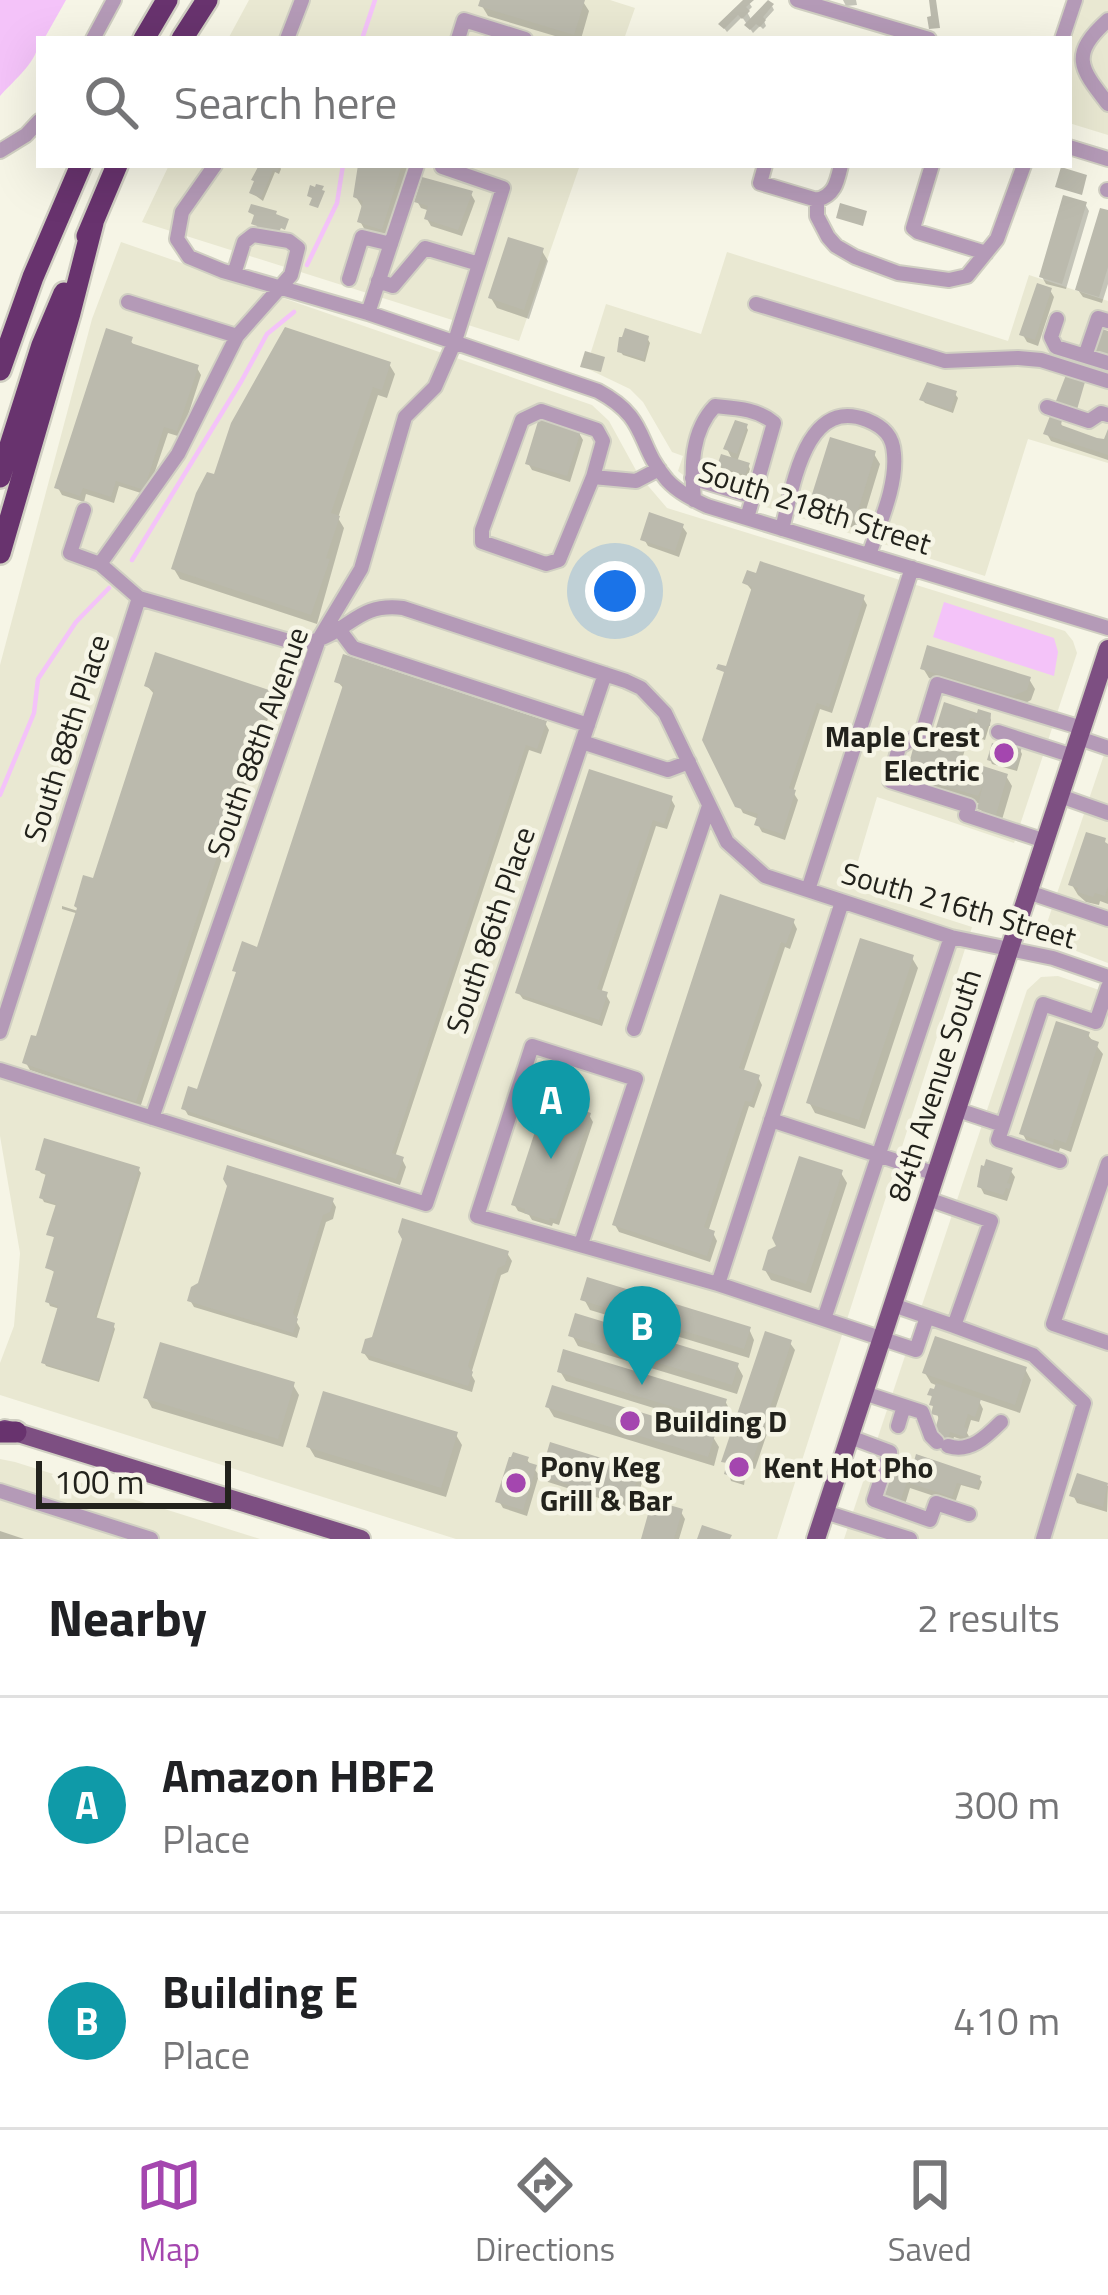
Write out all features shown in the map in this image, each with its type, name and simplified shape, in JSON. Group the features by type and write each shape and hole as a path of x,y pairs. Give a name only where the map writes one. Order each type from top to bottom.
{"highway":[{"path":"146,36 167,0"},
{"path":"184,36 207,0"},
{"path":"0,370 80,168"},
{"path":"0,477 42,345 116,168"},
{"path":"0,553 93,223"}],"main road":[{"name":"84th Avenue South","path":"816,1539 1108,649"},
{"path":"5,1431 361,1539"}],"street":[{"path":"95,36 114,0"},
{"path":"288,36 302,0"},
{"path":"797,0 818,3 902,35"},
{"path":"1063,36 1075,0"},
{"path":"459,36 464,20 515,36"},
{"path":"1108,20 1083,49 1081,64 1108,104"},
{"path":"0,151 36,124"},
{"path":"1072,148 1108,159"},
{"path":"213,168 182,212 177,239 189,257 277,287"},
{"path":"368,313 415,168"},
{"name":"South 88th Avenue","path":"152,1118 319,639 361,569 405,417 435,387 503,188 445,168"},
{"path":"764,168 760,183 817,200 834,190 840,168"},
{"path":"931,168 913,228 986,253"},
{"path":"817,200 817,216 836,246 898,273 949,280 967,276 997,239 1022,168"},
{"path":"100,564 178,454 237,336 290,275 298,248 289,241 253,235 244,242 234,274"},
{"path":"349,279 362,237 391,244"},
{"path":"379,281 393,286 425,248 479,264"},
{"name":"South 218th Street","path":"277,287 598,391 620,403 635,419 658,469 694,500 1108,628"},
{"path":"128,302 237,336"},
{"path":"756,304 945,361 1041,360 1108,381"},
{"path":"1085,356 1098,318 1108,321"},
{"path":"1057,319 1052,343 1056,347 1108,364"},
{"path":"694,500 692,458 704,418 715,406 765,416 774,423 747,518"},
{"path":"1047,407 1089,421 1101,413 1108,415"},
{"path":"541,411 597,430 603,441 593,477 559,560 546,564 482,542 482,530 522,420 541,411"},
{"path":"782,529 802,453 820,426 854,415 883,426 895,460 869,555"},
{"path":"593,477 636,481 658,469"},
{"path":"692,478 754,497"},
{"path":"84,511 70,553 100,564 139,598 281,640 319,639"},
{"path":"808,890 912,568"},
{"name":"South 88th Place","path":"0,1032 139,598"},
{"name":"South 216th Street","path":"319,639 365,612 384,606 404,608 641,688 665,713 727,842 765,876 951,938 1052,958 1108,976"},
{"path":"338,628 353,648 587,725"},
{"name":"South 86th Place","path":"152,1118 427,1204 604,674"},
{"path":"1045,841 966,815 969,806 890,781 899,747 922,733 938,684 1078,741"},
{"path":"998,732 1108,748"},
{"path":"582,742 668,770 688,762"},
{"path":"1060,796 1108,813"},
{"path":"634,1029 710,806"},
{"path":"1028,892 1108,919"},
{"path":"718,1284 842,902"},
{"path":"824,1319 951,938"},
{"path":"1060,1161 998,1140 1043,1004 1096,1022 1108,987"},
{"path":"581,1244 636,1079 532,1046 477,1216 718,1284 916,1350 927,1317"},
{"path":"0,1070 152,1118"},
{"path":"958,1110 1003,1125"},
{"path":"771,1120 936,1174"},
{"path":"1108,1163 1053,1324 1108,1342"},
{"path":"928,1199 991,1221 954,1326"},
{"path":"893,1305 1033,1354 1084,1403 1043,1539"},
{"path":"864,1393 922,1412 931,1436 959,1449 989,1434 1001,1422"},
{"path":"898,1426 904,1406"},
{"path":"850,1437 890,1452 874,1500 929,1520 936,1503 969,1514"},
{"path":"0,1491 152,1539"},
{"path":"825,1512 910,1539"}],"shaded area":[{"path":"0,0 66,0 46,36 36,36 30,62 0,96"},
{"path":"249,0 610,0 635,8 625,36 230,36"},
{"path":"1080,0 1108,0 1108,135 1072,124 1070,36"},
{"path":"168,168 579,168 519,341 142,222"},
{"path":"121,242 592,405 609,421 638,474 667,508 1065,631 1073,641 1077,653 1014,843 877,797 850,888 972,927 777,1539 456,1539 0,1395 0,1363 14,1326 20,1253 0,1136 0,665 92,319"},
{"path":"727,252 1008,341 1029,275 1108,301 1108,463 1028,439 985,576 696,485 678,471 683,456 672,452 643,402 630,389 586,368 606,304 701,334"},
{"path":"944,602 1054,638 1058,652 1054,676 933,637"},
{"path":"1108,743 1108,963 1055,943 1047,923"},
{"path":"1058,976 1108,993 1108,1539 844,1539 1027,990 1041,977"},
{"path":"0,1459 15,1462 260,1539 0,1539"}],"building":[{"path":"480,0 585,0 574,35 478,6"},
{"path":"743,0 754,0 746,7 750,11 724,29 718,24"},
{"path":"768,0 774,4 763,17 766,20 750,30 744,25"},
{"path":"929,0 936,0 940,28 929,29"},
{"path":"257,168 279,168 273,170 261,198 249,193"},
{"path":"358,168 401,168 382,230 357,222 363,201 353,197"},
{"path":"1061,168 1087,175 1082,195 1055,187"},
{"path":"422,177 473,191 458,230 424,219 428,206 414,202"},
{"path":"310,185 325,191 318,208 309,205 312,198 307,196"},
{"path":"1063,195 1087,202 1062,284 1039,277"},
{"path":"840,203 867,211 863,226 836,218"},
{"path":"251,204 289,219 285,230 281,228 278,234 255,229 251,224 254,215 248,212"},
{"path":"1100,208 1108,210 1108,267 1099,297 1075,290"},
{"path":"508,237 544,248 524,310 488,298"},
{"path":"1037,283 1052,288 1035,340 1019,335"},
{"path":"285,327 391,362 382,390 373,387 331,513 340,516 311,615 171,569 196,493 207,472 214,474 231,423"},
{"path":"106,328 133,337 131,343 199,365 177,431 164,427 144,490 116,481 111,497 83,488 80,496 54,488"},
{"path":"625,328 649,336 644,359 617,352"},
{"path":"1099,328 1108,331 1108,356 1092,351"},
{"path":"585,351 605,357 601,372 580,367"},
{"path":"1066,375 1085,382 1076,413 1054,406"},
{"path":"927,382 957,391 951,410 919,400"},
{"path":"1050,416 1097,438 1104,439 1108,429 1108,455 1043,434"},
{"path":"539,418 581,431 567,476 525,464"},
{"path":"735,420 748,424 737,454 723,449"},
{"path":"830,437 876,451 855,521 808,507"},
{"path":"721,454 750,463 745,475 717,466"},
{"path":"649,512 684,524 675,551 640,540"},
{"path":"760,561 865,595 829,707 817,703 789,788 796,790 782,834 754,825 758,814 735,807 702,740 724,672 716,669 718,664 726,666 752,587 742,583 747,570 756,573"},
{"path":"927,645 1031,677 1027,690 1013,696 920,669"},
{"path":"155,652 272,691 136,1102 22,1063 31,1035 36,1036 83,875 93,878 154,690 144,686"},
{"path":"343,654 547,721 537,749 526,745 392,1153 404,1157 396,1179 181,1109 188,1086 197,1089 242,941 257,947 343,685 334,682"},
{"path":"944,702 991,713 984,737 976,735 975,719 970,718 958,758 1008,774 996,815 977,809 983,785 978,796 906,775 914,745 929,750"},
{"name":"Maple Crest Electric","path":"1005,742 1022,747 1015,769 987,760 992,743 1003,747"},
{"path":"589,769 673,796 664,824 653,820 597,989 608,992 599,1020 515,993"},
{"path":"1086,832 1106,838 1108,844 1105,896 1095,893 1093,897 1068,885"},
{"path":"720,894 795,919 786,944 781,942 739,1068 760,1075 751,1102 745,1101 704,1227 715,1231 707,1256 612,1225"},
{"path":"860,938 914,955 859,1120 806,1103"},
{"path":"1056,1021 1090,1032 1088,1038 1099,1042 1066,1143 1054,1139 1053,1145 1019,1134"},
{"path":"546,1098 591,1113 556,1219 549,1221 511,1205"},
{"path":"44,1138 140,1167 95,1317 115,1323 98,1380 41,1363 58,1306 45,1302 54,1271 45,1268 54,1237 46,1235 56,1204 39,1198 46,1173 35,1170"},
{"path":"799,1156 843,1170 806,1284 762,1270 768,1250 776,1246 772,1238"},
{"path":"986,1159 1013,1168 1007,1183 1011,1184 1003,1195 977,1187"},
{"path":"227,1165 334,1198 330,1212 323,1215 293,1313 298,1319 293,1333 187,1301 191,1287 198,1283 227,1186 223,1179"},
{"path":"402,1218 509,1251 505,1265 498,1268 468,1366 473,1372 468,1386 361,1353 365,1339 372,1337 402,1239 398,1232"},
{"path":"587,1277 751,1327 744,1349 580,1300"},
{"path":"575,1313 739,1363 732,1385 568,1336"},
{"path":"765,1331 792,1340 752,1463 743,1460 740,1479 724,1474 727,1463 721,1462"},
{"path":"935,1336 1027,1367 1015,1405 922,1373"},
{"path":"160,1342 295,1382 278,1439 143,1398"},
{"path":"563,1349 727,1399 720,1421 557,1372"},
{"path":"936,1383 981,1399 975,1417 968,1414 965,1437 934,1433 939,1416 931,1414 932,1396 927,1395"},
{"name":"Building D","path":"552,1385 715,1435 708,1457 545,1407"},
{"path":"323,1391 458,1432 441,1488 306,1447"},
{"path":"550,1442 640,1470 630,1503 540,1476"},
{"name":"Pony Keg Grill & Bar","path":"513,1452 537,1465 523,1510 495,1502"},
{"path":"916,1454 981,1476 977,1488 957,1483 952,1497 907,1482 900,1502 884,1497 896,1460 913,1465"},
{"path":"1077,1473 1108,1483 1103,1507 1069,1496"},
{"path":"652,1500 683,1509 674,1539 641,1539"},
{"path":"702,1525 732,1535 730,1539 697,1539"}],"waterway":[{"path":"363,36 375,0"},
{"path":"307,265 337,203 343,168"},
{"path":"132,560 267,334 294,312"},
{"path":"0,795 34,713 38,679 76,622 109,588"}],"place":[{"name":"Maple Crest Electric","path":"1004,753"},
{"name":"Amazon HBF2","path":"551,1159"},
{"name":"Building E","path":"642,1385"},
{"name":"Building D","path":"630,1421"},
{"name":"Kent Hot Pho","path":"739,1467"},
{"name":"Pony Keg Grill & Bar","path":"516,1483"}]}
